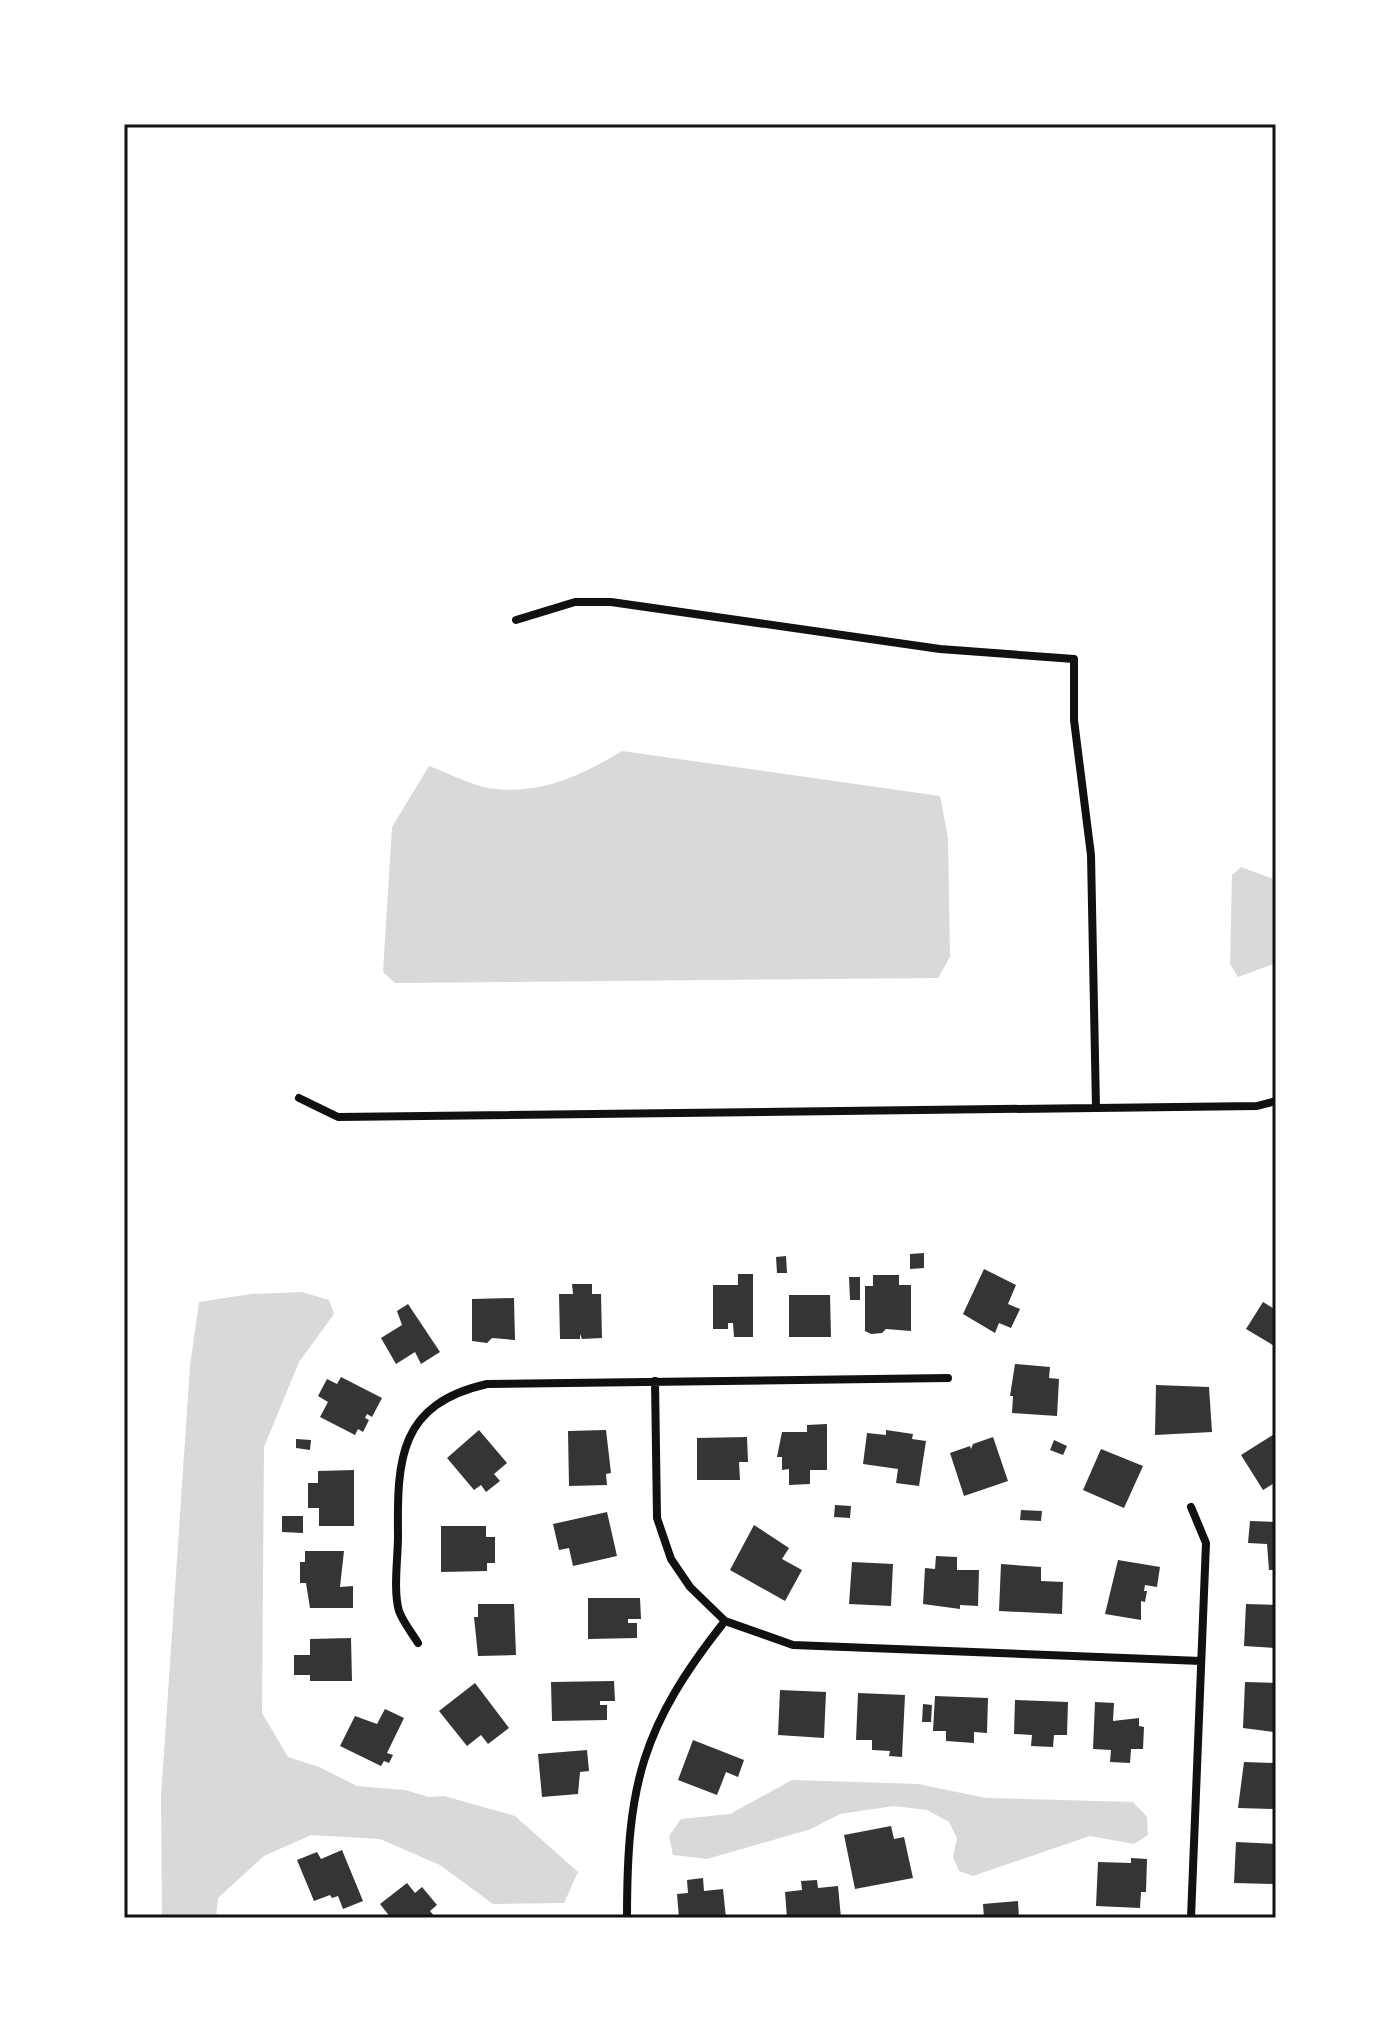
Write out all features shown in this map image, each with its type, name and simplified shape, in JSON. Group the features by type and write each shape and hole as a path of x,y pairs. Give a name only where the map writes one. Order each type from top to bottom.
{"street":[{"path":"516,620 575,602 611,602 940,649 1074,659 1074,720 1091,855 1096,1108"},
{"path":"299,1098 338,1117 1257,1106 1276,1101"},
{"path":"418,1643 399,1610 397,1471 408,1439 422,1418 440,1401 463,1389 487,1384 948,1378"},
{"path":"655,1381 657,1518 671,1559 690,1587 725,1621 793,1645 1201,1661"},
{"path":"1191,1507 1206,1543 1191,1918"},
{"path":"627,1918 630,1815 647,1745 680,1682 725,1621"}],"shaded area":[{"path":"622,751 940,796 948,838 950,957 938,978 395,983 383,972 392,827 429,766 488,788 524,789 575,776"},
{"path":"1241,867 1276,880 1276,963 1238,977 1230,964 1232,875"},
{"path":"302,1292 329,1300 334,1314 299,1362 264,1447 262,1713 288,1757 319,1767 357,1786 405,1790 429,1797 444,1796 515,1816 578,1872 564,1903 493,1904 440,1865 380,1839 311,1835 264,1856 218,1898 216,1918 162,1918 161,1797 190,1366 199,1302 251,1294"},
{"path":"792,1780 918,1784 986,1798 1133,1802 1147,1817 1148,1835 1134,1844 1090,1836 973,1876 959,1871 953,1857 957,1838 949,1822 927,1810 894,1806 840,1814 811,1829 707,1859 673,1855 669,1836 681,1819 730,1814"}],"building":[{"path":"924,1253 924,1268 910,1269 910,1254"},
{"path":"786,1256 787,1273 777,1273 776,1257"},
{"path":"984,1269 1016,1285 1008,1304 1020,1309 1011,1328 999,1323 995,1333 963,1314"},
{"path":"738,1274 753,1274 753,1337 734,1337 733,1323 728,1323 728,1329 713,1329 713,1285 738,1285"},
{"path":"873,1275 899,1275 899,1285 911,1285 911,1331 886,1329 882,1333 871,1334 865,1331 865,1286 873,1286"},
{"path":"849,1277 860,1277 860,1300 850,1300"},
{"path":"572,1284 592,1284 592,1294 601,1294 602,1338 582,1339 580,1334 580,1339 560,1339 559,1294 573,1294"},
{"path":"789,1295 830,1295 831,1337 789,1337"},
{"path":"514,1298 515,1340 492,1338 487,1343 472,1341 472,1299"},
{"path":"1263,1302 1276,1310 1276,1347 1246,1329"},
{"path":"408,1304 440,1352 421,1364 415,1352 396,1364 381,1338 402,1325 397,1311"},
{"path":"1015,1364 1050,1367 1049,1378 1059,1379 1057,1416 1012,1413 1013,1396 1010,1396"},
{"path":"341,1377 382,1398 372,1417 367,1414 365,1418 369,1420 363,1432 358,1429 355,1435 320,1417 328,1402 318,1396 327,1379 337,1384"},
{"path":"1156,1385 1209,1387 1212,1432 1155,1435"},
{"path":"827,1424 827,1470 810,1470 810,1484 789,1485 789,1469 782,1470 782,1457 777,1457 782,1432 807,1432 807,1425"},
{"path":"479,1430 507,1463 494,1474 500,1481 486,1492 481,1485 474,1490 447,1458"},
{"path":"606,1430 611,1473 606,1474 607,1485 569,1486 568,1431"},
{"path":"886,1430 913,1434 912,1439 926,1441 919,1486 896,1483 898,1469 863,1464 867,1433 886,1435"},
{"path":"1276,1433 1276,1482 1263,1490 1241,1455"},
{"path":"747,1437 748,1462 739,1462 740,1480 697,1480 697,1438"},
{"path":"993,1437 1008,1481 964,1496 950,1453 970,1446 971,1449 973,1444"},
{"path":"296,1439 311,1440 310,1450 296,1448"},
{"path":"1054,1440 1067,1446 1063,1455 1050,1450"},
{"path":"1101,1449 1143,1466 1124,1508 1083,1490"},
{"path":"354,1470 354,1526 319,1526 319,1508 308,1508 308,1483 318,1483 318,1471"},
{"path":"835,1505 851,1506 850,1518 834,1517"},
{"path":"1021,1510 1042,1511 1041,1521 1020,1520"},
{"path":"607,1512 617,1556 573,1566 569,1548 559,1550 553,1524"},
{"path":"282,1516 303,1516 303,1533 282,1532"},
{"path":"1250,1521 1276,1522 1276,1570 1269,1570 1267,1544 1248,1543"},
{"path":"754,1525 789,1548 782,1559 802,1570 785,1601 730,1570"},
{"path":"441,1526 486,1526 486,1537 495,1537 495,1563 487,1563 487,1571 441,1572"},
{"path":"305,1551 344,1551 340,1587 353,1586 353,1608 310,1608 306,1583 300,1583 300,1562 305,1562"},
{"path":"936,1556 957,1557 957,1570 979,1570 978,1606 960,1605 960,1609 923,1604 925,1568 935,1569"},
{"path":"1118,1560 1160,1567 1157,1587 1145,1585 1144,1591 1147,1591 1145,1602 1141,1601 1141,1620 1105,1614"},
{"path":"852,1562 893,1564 891,1606 849,1604"},
{"path":"1001,1564 1041,1567 1041,1581 1063,1582 1062,1614 999,1611"},
{"path":"588,1598 640,1598 641,1619 628,1619 628,1623 637,1623 637,1638 588,1639"},
{"path":"478,1604 514,1604 516,1655 478,1656 474,1617 478,1617"},
{"path":"1246,1604 1276,1605 1276,1648 1244,1646"},
{"path":"351,1638 352,1681 310,1681 310,1675 294,1675 294,1655 310,1655 310,1639"},
{"path":"614,1681 615,1701 600,1701 600,1705 607,1705 607,1720 552,1721 551,1682"},
{"path":"1245,1682 1276,1683 1275,1732 1243,1728"},
{"path":"475,1683 509,1728 488,1744 481,1735 467,1746 439,1711"},
{"path":"780,1690 826,1692 824,1738 778,1735"},
{"path":"858,1693 905,1695 902,1757 889,1756 890,1751 872,1750 872,1740 856,1740"},
{"path":"935,1696 988,1698 987,1733 974,1732 974,1743 946,1741 946,1731 933,1731"},
{"path":"1015,1700 1068,1702 1067,1735 1054,1735 1053,1747 1031,1746 1032,1735 1014,1734"},
{"path":"1095,1702 1114,1703 1113,1721 1139,1718 1139,1726 1144,1727 1143,1749 1131,1749 1130,1763 1110,1762 1111,1750 1093,1749"},
{"path":"923,1704 932,1705 931,1722 922,1722"},
{"path":"385,1709 404,1718 387,1753 393,1755 389,1763 384,1761 381,1766 340,1746 355,1716 377,1724"},
{"path":"693,1740 744,1760 738,1777 726,1772 717,1795 678,1780"},
{"path":"587,1750 589,1771 580,1772 578,1794 542,1797 538,1754"},
{"path":"1244,1762 1276,1763 1276,1809 1238,1808"},
{"path":"891,1826 894,1839 904,1837 913,1878 855,1889 844,1835"},
{"path":"1236,1842 1276,1844 1276,1884 1234,1883"},
{"path":"342,1850 363,1901 343,1909 338,1896 332,1898 330,1895 314,1901 297,1860 317,1852 321,1859"},
{"path":"1131,1858 1147,1859 1146,1892 1141,1892 1140,1908 1096,1906 1098,1862 1131,1863"},
{"path":"703,1878 704,1891 723,1889 726,1918 679,1918 677,1894 688,1893 687,1880"},
{"path":"817,1880 818,1888 838,1886 841,1918 787,1918 785,1892 802,1890 801,1881"},
{"path":"407,1883 415,1893 422,1887 437,1905 430,1911 436,1918 391,1918 380,1904"},
{"path":"1018,1901 1019,1918 984,1918 983,1904"}]}
